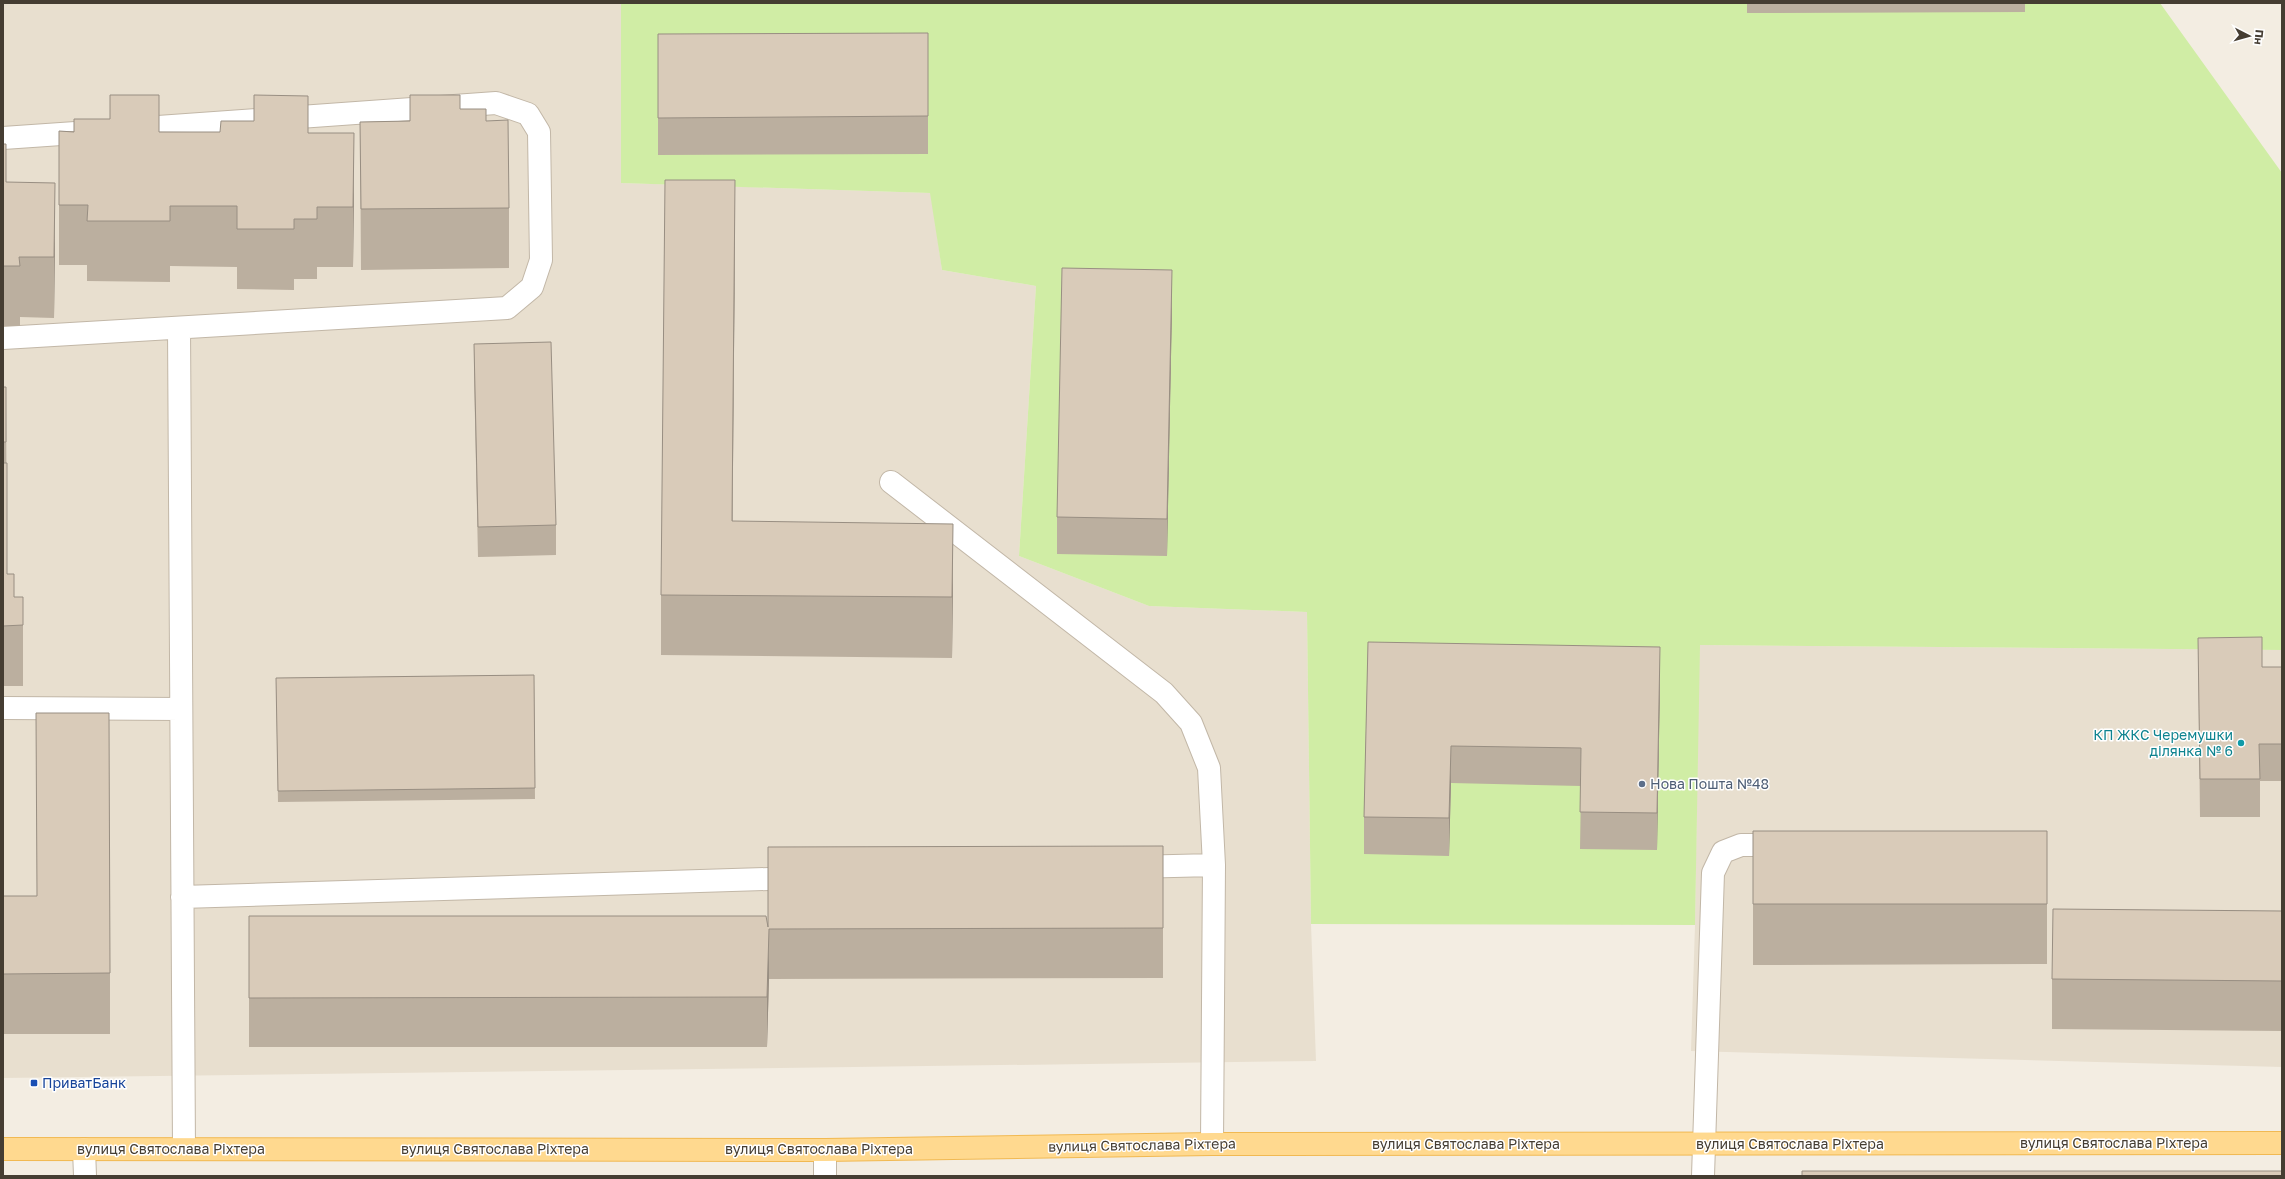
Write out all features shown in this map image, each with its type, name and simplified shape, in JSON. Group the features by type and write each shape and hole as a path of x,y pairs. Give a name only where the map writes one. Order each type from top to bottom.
{"main road":[{"name":"вулиця Святослава Ріхтера","path":"3,1149 825,1150 1212,1144 1702,1145 2282,1143"}],"lane":[{"path":"3,138 496,103 528,114 539,132 541,260 532,288 507,308 3,338"},
{"path":"179,328 184,1149"},
{"path":"891,482 1164,693 1191,723 1208,768 1214,865 1212,1144"},
{"path":"3,708 181,709"},
{"path":"1702,1176 1702,1145 1714,873 1723,852 1741,846 1804,845"},
{"path":"1111,868 1214,865"},
{"path":"182,897 817,877"},
{"path":"84,1149 85,1176"},
{"path":"825,1150 825,1176"}],"shaded area":[{"path":"3,3 621,3 621,183 931,193 942,270 1036,286 1019,556 1149,606 1307,612 1311,924 1316,1061 3,1078"},
{"path":"1699,645 2282,650 2282,1067 1691,1051 1695,925"}],"green space":[{"path":"621,3 2160,3 2282,173 2282,650 1700,645 1695,925 1311,924 1307,612 1149,606 1019,556 1036,286 942,270 930,193 621,183"}],"building":[{"path":"928,33 928,116 658,118 658,34"},
{"path":"110,95 159,95 159,132 220,132 221,121 254,121 254,95 308,96 308,133 354,133 353,207 317,207 317,219 294,219 294,229 237,229 237,206 170,206 170,221 87,221 88,205 59,205 59,131 74,132 74,119 110,119"},
{"path":"410,95 460,95 460,109 486,109 486,121 508,120 509,208 361,209 360,122 410,121"},
{"path":"3,144 6,144 6,182 55,183 54,257 19,257 20,266 3,266"},
{"path":"665,180 735,180 732,521 953,524 952,597 661,595"},
{"path":"1062,268 1172,270 1167,519 1057,517"},
{"path":"551,342 556,525 478,527 474,344"},
{"path":"3,387 6,387 6,442 3,442"},
{"path":"3,463 7,463 7,574 14,574 14,597 23,597 23,625 3,626"},
{"name":"КП ЖКС Черемушки ділянка № 6","path":"2262,637 2262,667 2282,667 2282,744 2259,744 2260,779 2200,779 2198,638"},
{"path":"1368,642 1660,647 1657,813 1580,812 1581,748 1451,746 1449,818 1364,817"},
{"path":"534,675 535,788 278,791 276,678"},
{"path":"36,713 109,713 110,973 3,974 3,896 37,896"},
{"path":"1753,831 2047,831 2047,904 1753,904"},
{"path":"1163,846 1163,928 769,929 767,997 249,998 249,916 766,916 768,927 768,847"},
{"path":"2053,909 2282,911 2282,981 2052,979"},
{"path":"1802,1171 2282,1171 2282,1176 1802,1176"}],"place":[{"name":"КП ЖКС Черемушки ділянка № 6","path":"2241,743"},
{"name":"Нова Пошта №48","path":"1642,784"},
{"name":"ПриватБанк","path":"34,1083"}]}
